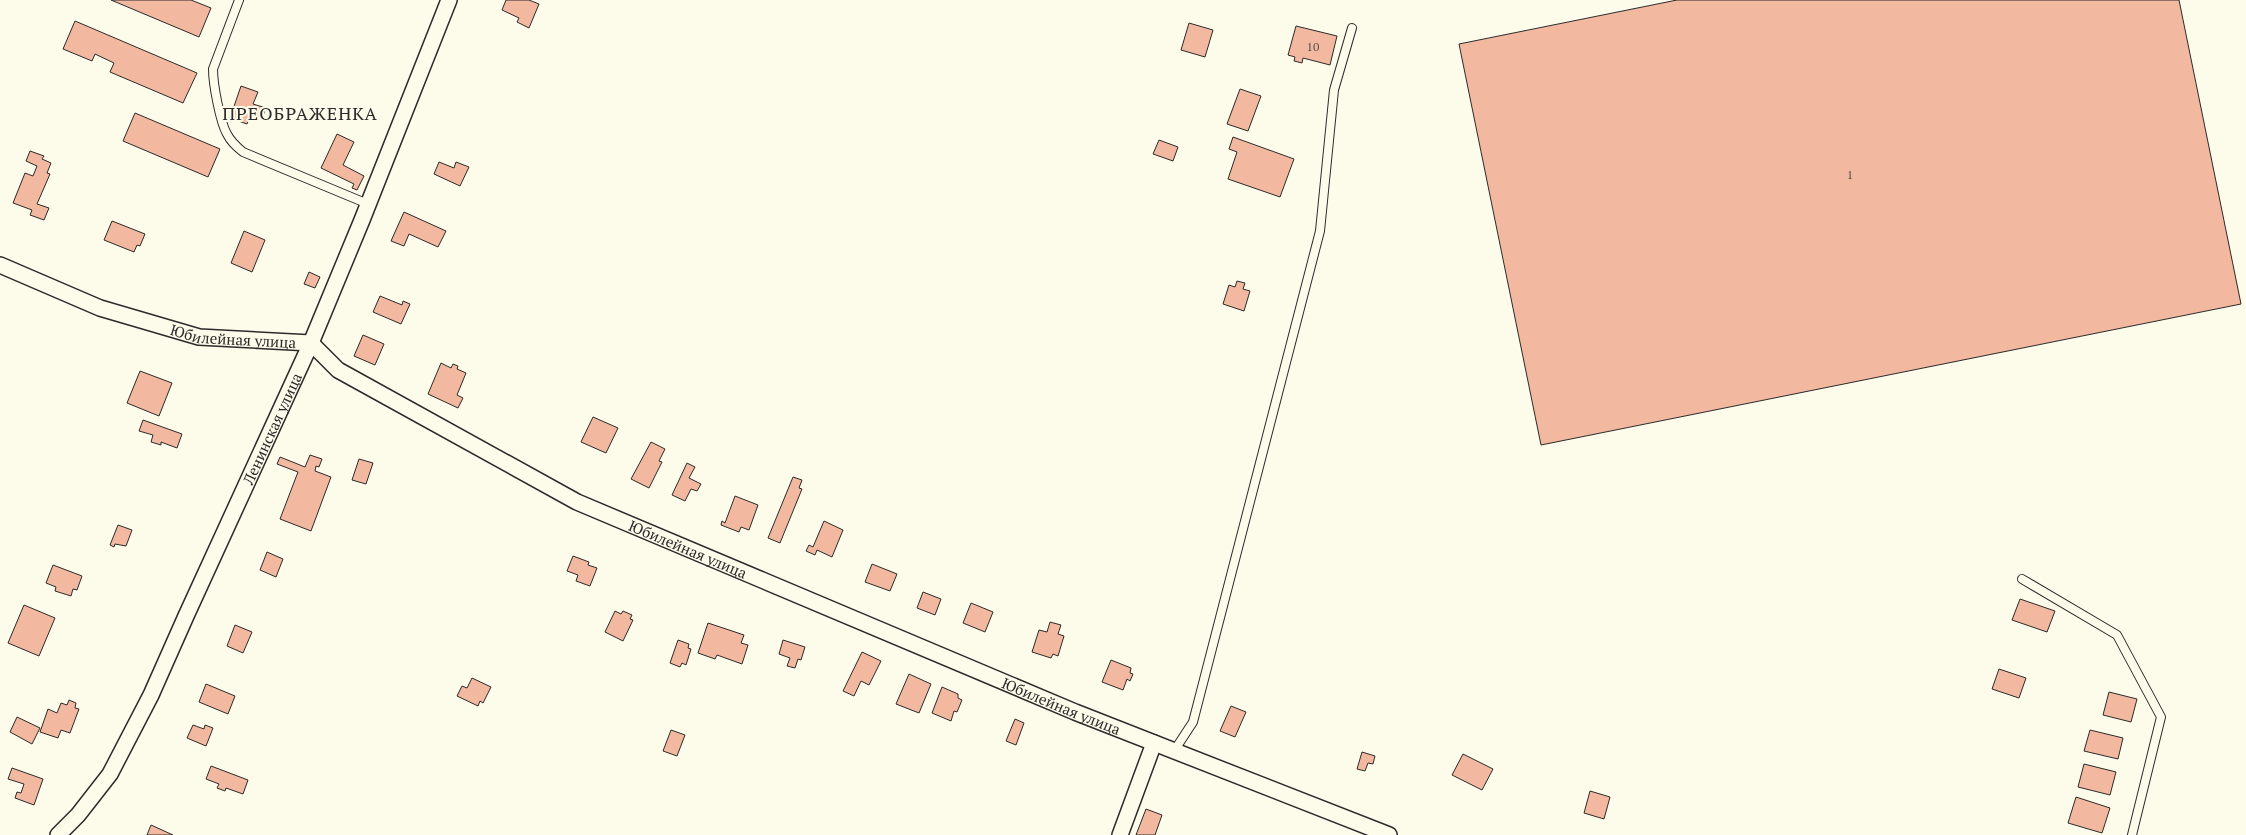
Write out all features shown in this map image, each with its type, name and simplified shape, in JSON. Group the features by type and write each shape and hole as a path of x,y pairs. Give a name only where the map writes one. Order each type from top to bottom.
{"street":[{"name":"Ленинская улица","path":"58,835 78,815 110,774 152,695 186,616 311,343 450,0"},
{"name":"Юбилейная улица","path":"0,265 100,308 199,337 311,343 338,370 577,502 1075,712 1389,835"},
{"path":"1120,835 1154,743"}],"lane":[{"path":"239,0 213,69 213,80 226,133 233,144 243,152 368,204"},
{"path":"1174,751 1193,722 1320,231 1334,90 1352,28"},
{"path":"2022,579 2117,634 2161,717 2132,835"}],"building":[{"path":"111,0 191,0 211,8 199,37"},
{"path":"506,0 529,0 539,4 529,28 517,22 519,18 502,10"},
{"path":"1677,0 2179,0 2241,304 1541,445 1459,44"},
{"path":"75,21 197,73 183,103 110,72 114,63 95,54 92,61 63,49"},
{"path":"1189,23 1213,30 1205,57 1181,50"},
{"path":"1296,26 1337,36 1330,65 1303,58 1302,63 1294,61 1295,57 1288,55"},
{"path":"241,86 258,92 253,104 266,108 262,118 251,114 247,124 230,118"},
{"path":"1240,89 1261,96 1248,131 1227,124"},
{"path":"135,113 220,149 208,177 123,141"},
{"path":"337,134 354,142 343,165 364,176 357,190 352,188 354,184 321,168"},
{"path":"1233,137 1294,159 1280,197 1228,179 1237,152 1229,149"},
{"path":"1159,140 1178,147 1173,161 1153,154"},
{"path":"30,151 44,156 42,159 51,163 47,173 50,174 37,204 49,208 44,220 30,215 32,210 13,203 25,173 33,176 37,166 26,161"},
{"path":"439,162 454,168 456,162 469,167 460,186 434,174"},
{"path":"404,212 446,231 438,247 409,234 404,246 391,241"},
{"path":"112,221 145,234 140,246 137,245 134,252 104,240"},
{"path":"244,231 265,240 252,272 231,263"},
{"path":"309,272 320,277 315,288 304,284"},
{"path":"1237,281 1245,283 1243,289 1250,291 1244,311 1223,304 1229,285 1235,287"},
{"path":"380,296 402,305 403,301 410,304 401,324 373,312"},
{"path":"363,335 384,344 375,365 354,356"},
{"path":"441,363 451,368 453,364 458,366 457,369 466,373 457,395 463,398 458,408 428,394"},
{"path":"140,371 172,383 159,416 127,403"},
{"path":"593,417 618,428 606,453 581,442"},
{"path":"143,420 182,434 177,448 161,442 161,445 151,442 153,435 139,431"},
{"path":"651,442 665,449 659,461 662,462 649,488 631,479"},
{"path":"310,455 322,459 319,467 316,466 315,471 331,477 311,531 280,519 298,472 277,464 280,457 305,467"},
{"path":"359,459 373,463 366,484 352,480"},
{"path":"687,463 695,467 689,478 701,484 697,491 691,489 685,501 672,495"},
{"path":"793,477 802,480 799,488 802,489 780,543 768,538"},
{"path":"735,496 758,505 749,530 741,527 739,532 721,525 722,521 725,523"},
{"path":"824,521 843,530 832,557 817,550 815,555 806,551 809,545 813,547"},
{"path":"118,525 132,530 126,546 115,544 114,547 110,545"},
{"path":"267,552 283,559 276,577 260,570"},
{"path":"573,556 589,562 588,565 597,568 590,586 576,581 578,575 567,571"},
{"path":"872,564 897,574 890,591 865,582"},
{"path":"53,565 82,576 77,590 73,589 71,596 55,591 56,587 46,583"},
{"path":"923,592 941,599 935,615 917,608"},
{"path":"2020,599 2055,611 2047,632 2012,620"},
{"path":"971,603 993,612 985,632 963,623"},
{"path":"24,605 55,618 39,656 8,643"},
{"path":"615,611 621,614 623,611 632,615 630,619 633,620 623,641 605,632"},
{"path":"1050,622 1061,625 1058,634 1064,636 1058,656 1053,654 1051,658 1032,652 1039,630 1047,632"},
{"path":"708,623 744,635 741,643 748,645 742,664 717,655 715,659 698,653"},
{"path":"235,625 252,632 243,653 227,646"},
{"path":"678,640 689,644 688,648 691,649 686,665 682,663 680,667 670,663"},
{"path":"783,640 805,647 801,660 798,659 795,668 787,666 790,658 779,654"},
{"path":"862,652 881,661 869,685 861,681 854,696 843,691"},
{"path":"1111,660 1131,668 1130,673 1133,674 1130,681 1127,679 1123,690 1102,682"},
{"path":"1999,669 2026,678 2019,698 1992,689"},
{"path":"909,674 931,684 919,713 896,704"},
{"path":"472,678 491,687 483,703 480,701 478,706 457,696 462,686 467,688"},
{"path":"206,684 235,696 228,714 199,702"},
{"path":"942,687 958,694 958,698 962,700 957,712 954,711 951,721 932,713"},
{"path":"2109,692 2137,699 2131,722 2103,715"},
{"path":"69,700 76,703 75,708 79,709 70,733 61,730 58,738 40,732 48,709 57,713 61,703 67,705"},
{"path":"1231,706 1246,712 1235,737 1220,731"},
{"path":"17,717 40,728 32,744 10,732"},
{"path":"1015,719 1024,723 1016,745 1006,741"},
{"path":"193,725 204,729 205,725 213,728 206,746 187,738"},
{"path":"671,730 685,735 677,756 663,751"},
{"path":"2090,730 2123,738 2118,759 2084,751"},
{"path":"1362,752 1375,756 1373,764 1368,763 1365,771 1357,769"},
{"path":"1463,754 1493,769 1482,790 1452,775"},
{"path":"2084,764 2116,772 2110,795 2078,787"},
{"path":"211,766 248,780 243,794 226,788 225,791 217,788 219,784 206,779"},
{"path":"12,768 43,779 34,805 15,798 17,792 21,793 24,784 8,779"},
{"path":"1590,791 1610,797 1604,819 1584,813"},
{"path":"2076,797 2110,808 2102,833 2068,823"},
{"path":"1146,809 1162,815 1155,835 1136,835"},
{"path":"151,825 173,835 147,835"}],"district":[{"name":"ПРЕОБРАЖЕНКА","path":"300,113"}]}
